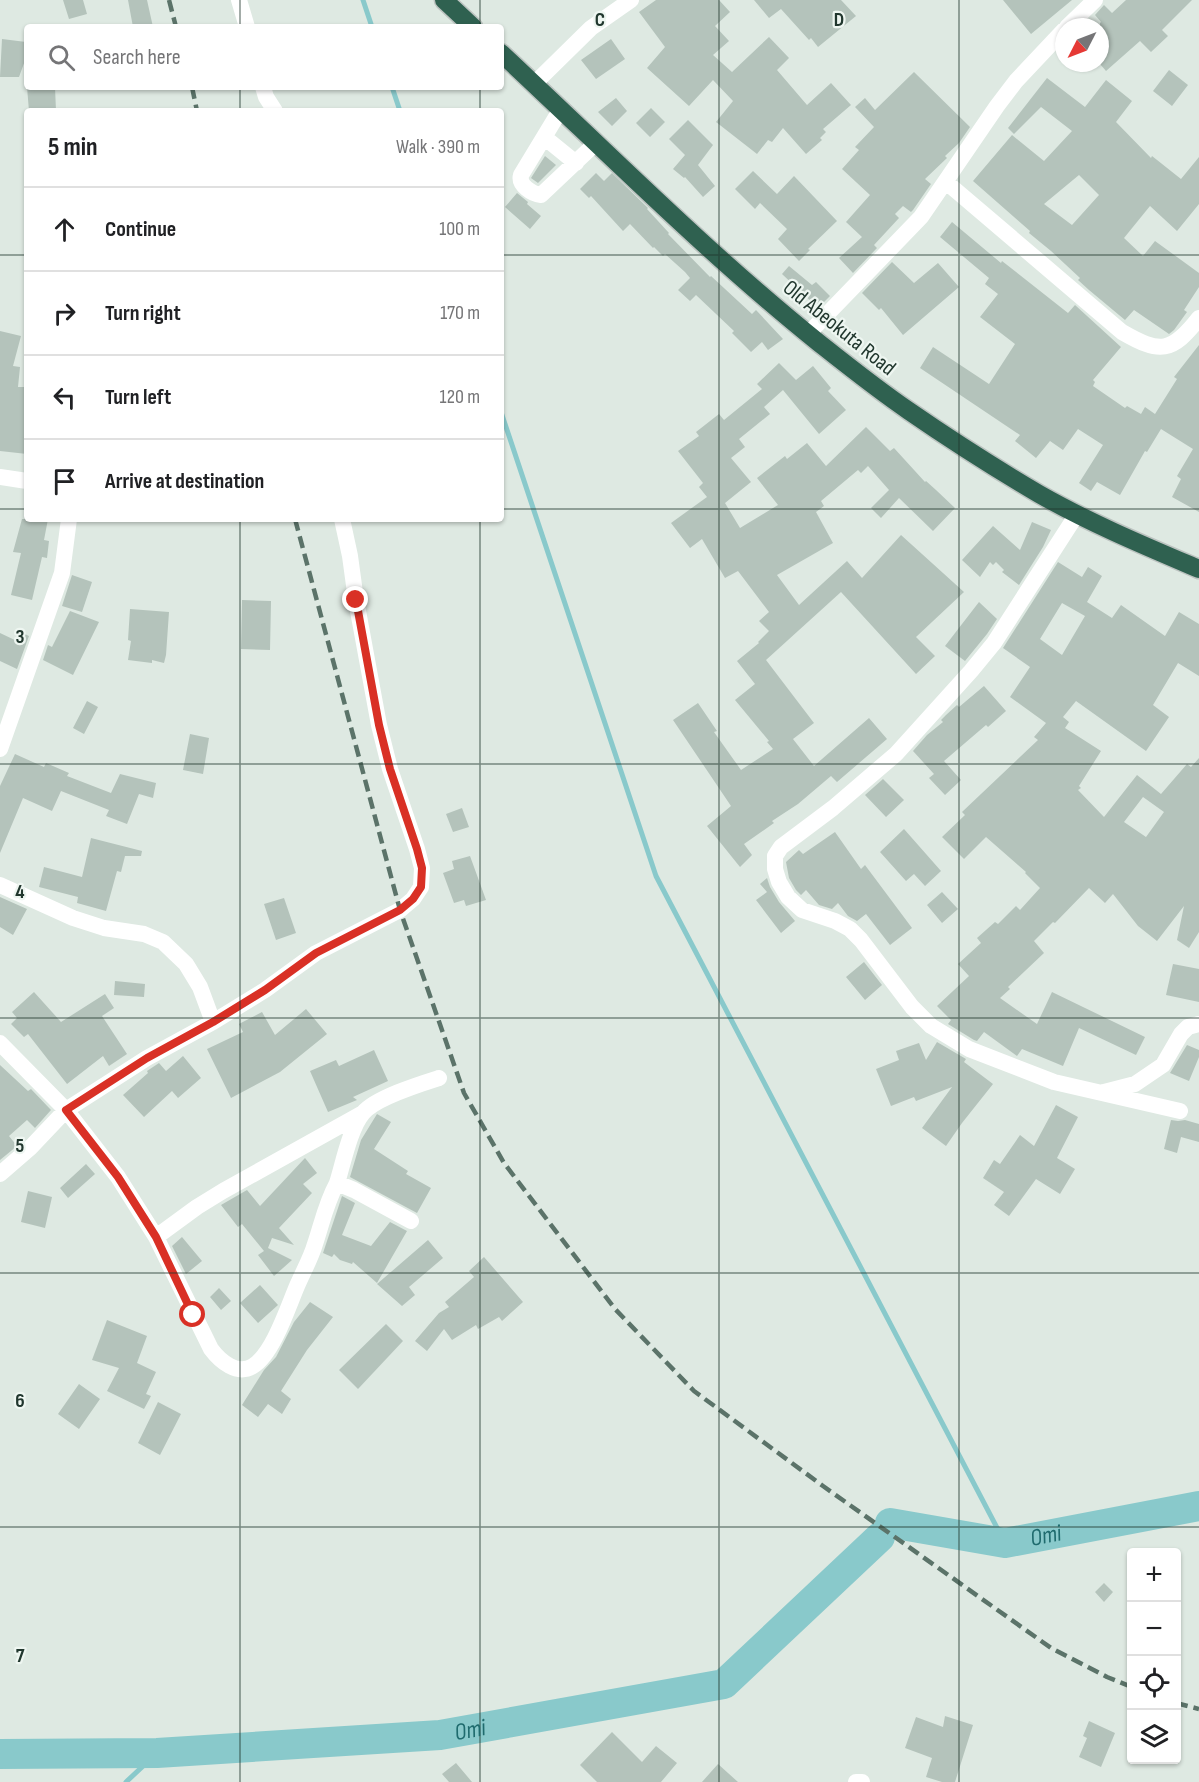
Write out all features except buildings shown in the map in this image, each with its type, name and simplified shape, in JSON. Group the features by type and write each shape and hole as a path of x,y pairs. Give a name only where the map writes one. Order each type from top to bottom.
{"highway":[{"path":"444,0 470,24"},
{"name":"Old Abeokuta Road","path":"504,56 708,248 808,334 908,411 973,454 1040,494 1077,514 1199,569"}],"street":[{"path":"239,0 246,24"},
{"path":"534,84 591,28 631,0"},
{"path":"1076,18 1095,0"},
{"path":"808,334 921,217 997,106 1016,81 1055,39"},
{"path":"264,90 273,108"},
{"path":"561,109 521,175 519,179 521,184 537,195 541,195 596,143"},
{"path":"544,137 576,163"},
{"path":"946,182 1122,332 1139,342 1161,348 1175,344 1199,318"},
{"path":"0,477 24,481"},
{"path":"1077,514 993,643 971,671 896,754 833,808 781,847 775,856 775,869 779,882 788,897 802,910 835,921 850,929 861,940 912,1008 931,1026 969,1049 1054,1082 1180,1111"},
{"path":"0,749 62,573 69,522"},
{"path":"0,1174 30,1148 66,1110 147,1058 265,990 316,953 400,910 413,899 421,887 422,868 390,769 376,714 343,522"},
{"path":"0,885 73,918 104,928 144,934 163,942 186,964 200,987 213,1022"},
{"path":"1101,1093 1135,1084 1163,1065 1180,1034 1188,1027 1199,1024"},
{"path":"0,1043 66,1110 118,1177 156,1237 211,1349 218,1358 232,1368 252,1367 263,1357 276,1335 315,1246 350,1138 363,1113"},
{"path":"156,1237 197,1207 389,1096 439,1078"},
{"path":"337,1183 411,1221"},
{"path":"856,1782 862,1782"}],"waterway":[{"path":"363,0 371,24"},
{"path":"393,90 399,108"},
{"path":"504,421 656,876 1005,1543"},
{"name":"Omi","path":"890,1523 1005,1543 1199,1506"},
{"name":"Omi","path":"0,1754 157,1753 440,1735 724,1684 880,1537"},
{"path":"126,1782 157,1753"}],"railway":[{"path":"169,0 175,24"},
{"path":"193,90 196,108"},
{"path":"296,522 400,910 464,1093 504,1163 615,1309 694,1391 1051,1648 1127,1685"},
{"path":"1181,1704 1199,1709"}],"route":[{"path":"193,1315 156,1237 118,1177 66,1110 147,1058 265,990 316,953 400,910 413,899 421,887 422,868 390,769 379,725 356,600"}]}
